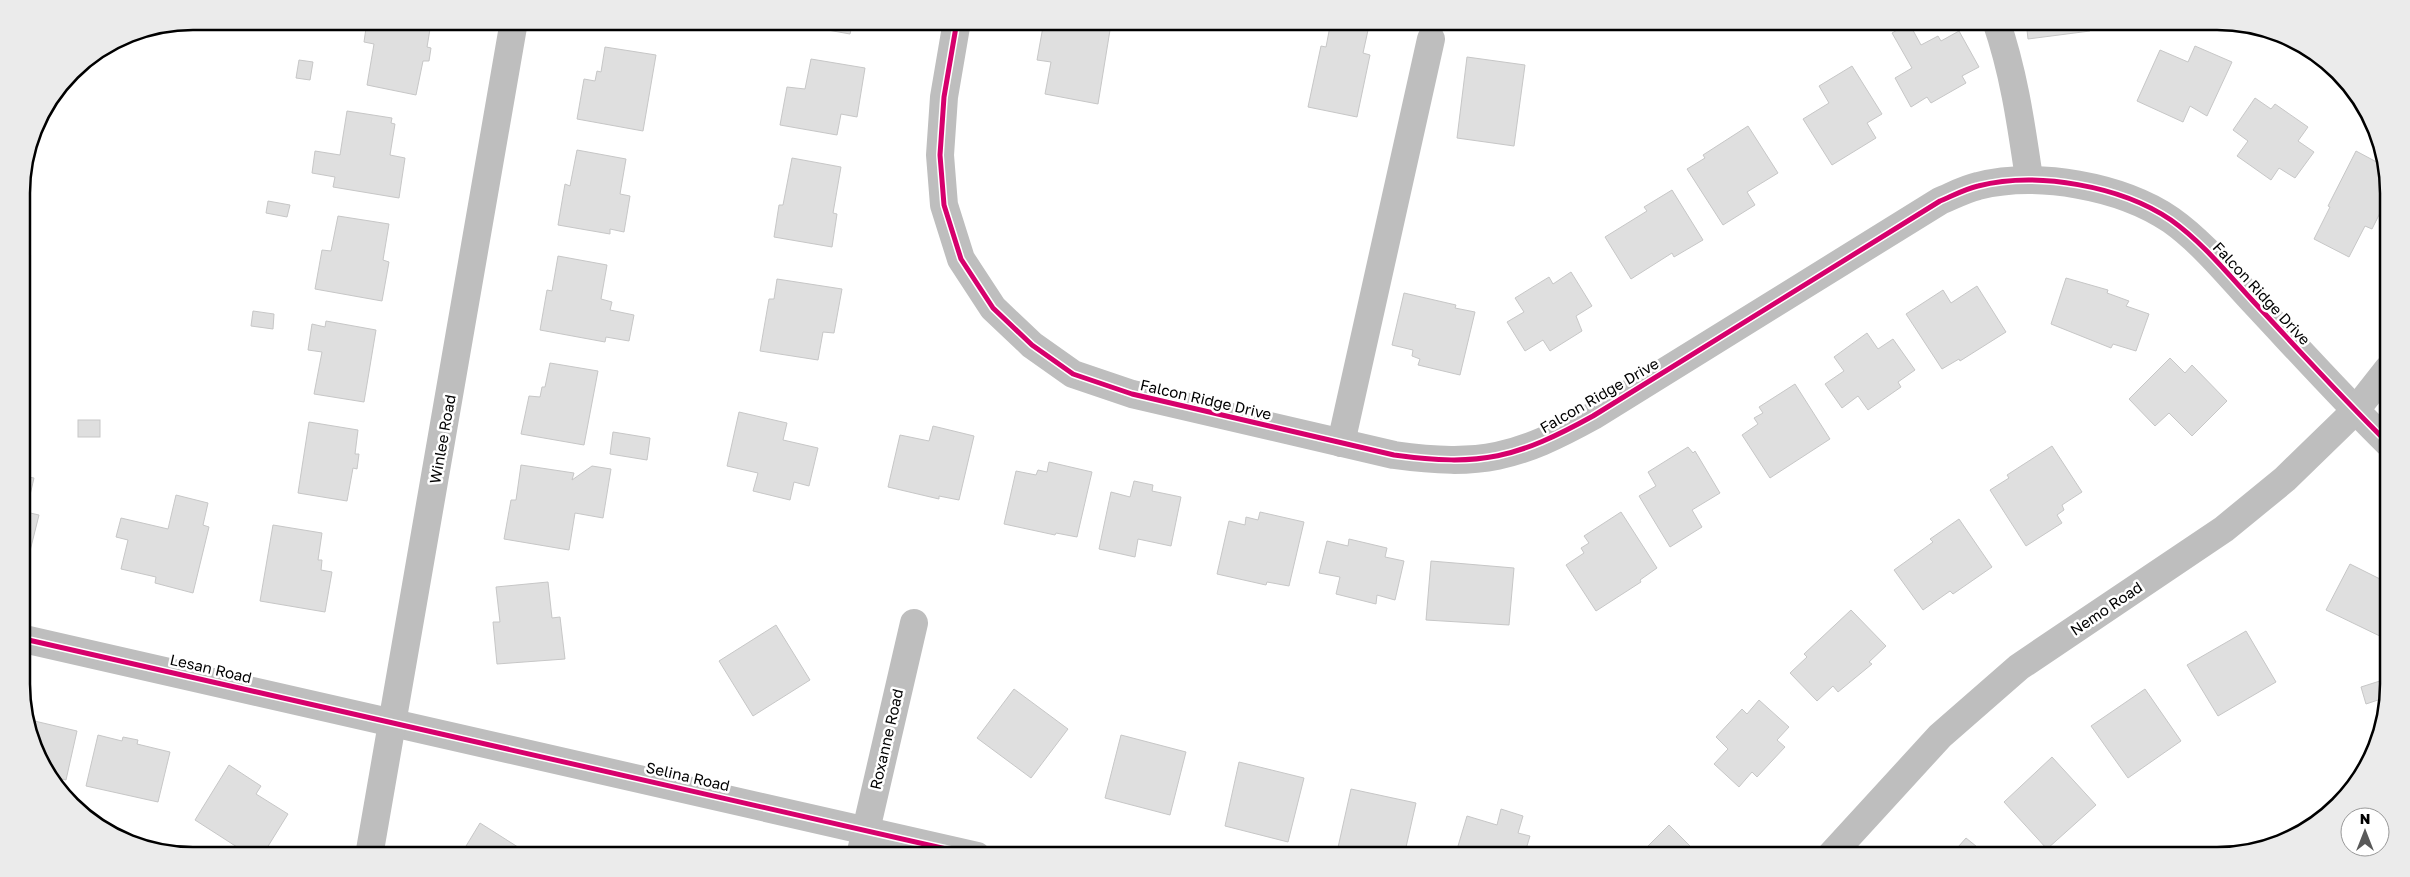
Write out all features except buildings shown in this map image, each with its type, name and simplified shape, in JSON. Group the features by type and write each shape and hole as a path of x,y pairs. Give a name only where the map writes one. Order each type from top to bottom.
{"street":[{"name":"Winlee Road","path":"371,847 512,30"},
{"name":"Falcon Ridge Drive","path":"955,30 944,97 941,146 944,205 962,259 993,308 1032,345 1073,374 1132,394 1394,456 1436,461 1477,460 1509,454 1549,440 1593,416 1940,201 1978,186 2029,178 2071,184 2105,192 2138,202 2171,220 2207,252 2355,411 2380,435"},
{"path":"1999,30 2009,59 2018,97 2029,178"},
{"path":"1341,444 1431,39"},
{"name":"Nemo Road","path":"1839,847 1940,736 2019,667 2224,529 2285,479 2355,411 2380,379"},
{"name":"Roxanne Road","path":"862,847 914,623"},
{"name":"Lesan Road","path":"30,639 393,723"},
{"name":"Selina Road","path":"393,723 940,847"}],"cycle path":[{"path":"955,30 944,97 940,155 944,205 961,259 993,308 1032,345 1073,374 1132,394 1394,455 1451,460 1498,456 1542,442 1593,416 1940,201 1973,187 2026,180 2052,181 2104,190 2151,208 2171,220 2214,258 2380,435"},
{"path":"30,640 937,847"}]}
